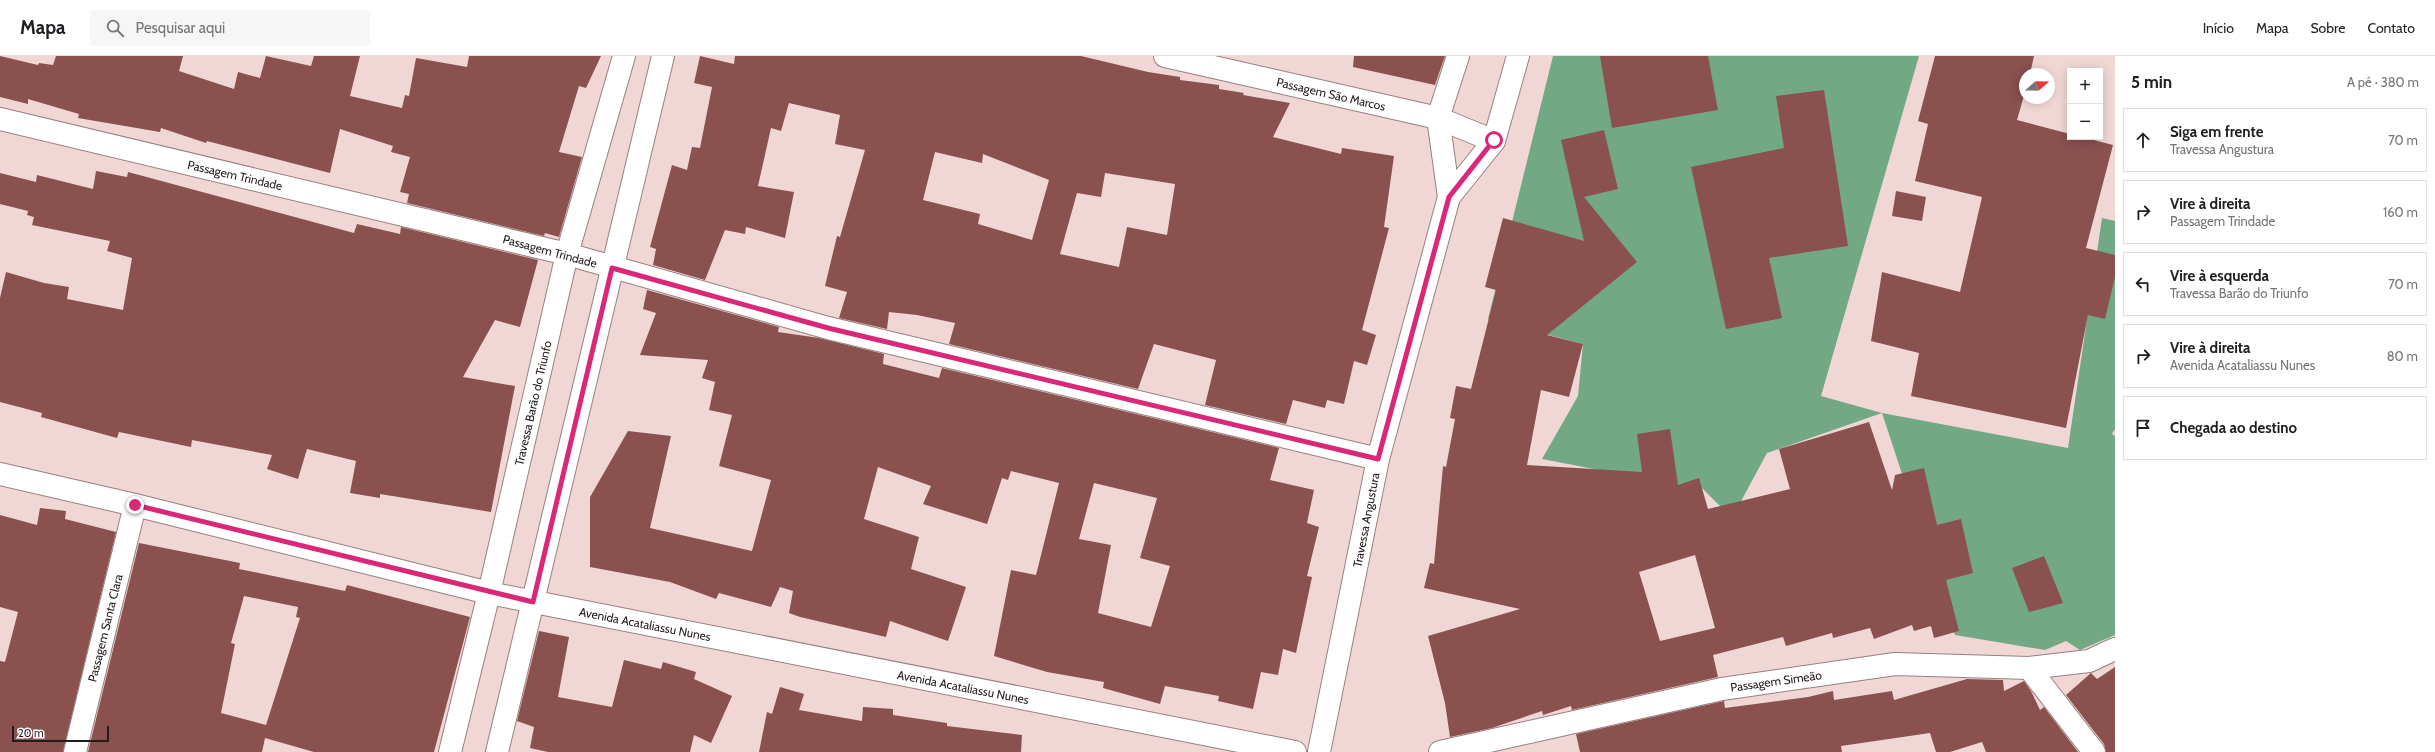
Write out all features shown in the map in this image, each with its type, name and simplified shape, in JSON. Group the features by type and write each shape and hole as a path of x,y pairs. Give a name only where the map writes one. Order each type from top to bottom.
{"street":[{"name":"Travessa Barão do Triunfo","path":"450,752 489,593 567,254 624,56"},
{"path":"497,752 663,56"},
{"name":"Passagem São Marcos","path":"1165,56 1438,118 1494,140"},
{"name":"Travessa Angustura","path":"1319,752 1378,459 1449,197 1438,118 1458,56"},
{"name":"Travessa Angustura","path":"1449,197 1494,140 1518,56"},
{"name":"Passagem Trindade","path":"0,119 567,254 828,328 1378,459"},
{"name":"Avenida Acataliassu Nunes","path":"0,474 135,505 489,593 1295,752"},
{"name":"Passagem Santa Clara","path":"74,752 135,505"},
{"name":"Passagem Simeão","path":"1440,752 1722,689 1895,664 2029,668 2089,662 2115,650"},
{"path":"2029,668 2094,752"}],"green space":[{"path":"1553,56 1919,56 1821,396 1882,413 1767,453 1732,518 1701,487 1677,485 1542,459 1578,396 1583,344 1488,319"},
{"path":"2102,218 2115,221 2115,429 2112,434 2115,436 2115,635 2080,650 2066,641 2045,650 1955,635 1882,413 2068,448"}],"building":[{"path":"0,56 38,65 39,63 53,65 56,56 183,56 179,71 234,89 238,72 260,78 266,56 311,66 314,56 360,56 350,96 402,108 405,95 409,96 416,58 467,67 469,56 601,56 586,88 579,86 559,152 582,157 559,237 545,233 544,236 407,203 409,194 400,192 410,157 391,152 393,146 340,129 330,173 207,141 206,143 161,128 160,132 78,118 79,114 28,99 28,104 0,97"},
{"path":"700,56 734,64 735,56 1081,56 1148,72 1180,77 1180,80 1219,85 1219,89 1244,93 1243,95 1290,103 1273,137 1341,154 1342,148 1394,156 1384,227 1389,228 1362,330 1376,335 1367,365 1354,361 1344,404 1327,400 1325,408 1293,400 1286,424 1205,405 1216,360 1154,344 1138,389 949,344 955,323 917,315 889,312 887,329 839,318 847,292 825,286 837,236 840,237 865,150 835,144 840,115 789,103 781,131 771,128 758,186 794,192 785,238 746,227 745,234 725,230 705,280 653,265 656,249 650,247 672,165 687,170 692,147 700,148 712,87 694,83","holes":["935,152 982,163 983,154 1049,180 1032,240 978,224 980,214 923,200","1105,173 1175,184 1167,235 1127,227 1119,267 1060,254 1077,193 1101,197"]},
{"path":"1354,56 1445,56 1435,85 1353,67"},
{"path":"1600,56 1708,56 1718,110 1612,128"},
{"path":"1935,56 2034,56 2031,68 2019,68 2019,104 2022,104 2017,120 2067,133 2067,140 2094,140 2113,145 2086,248 2115,255 2115,277 2105,319 2088,315 2066,428 1911,396 1919,353 1871,341 1882,272 1960,292 1982,197 1915,181 1928,124 1918,121"},
{"path":"1824,90 1848,246 1769,258 1782,318 1726,329 1691,167 1784,148 1776,96"},
{"path":"1604,130 1618,189 1584,197 1637,262 1547,335 1583,344 1569,397 1541,390 1527,465 1642,472 1637,434 1670,429 1678,485 1699,478 1708,509 1790,489 1779,449 1869,422 1892,490 1895,475 1924,468 1937,525 1961,519 1973,573 1946,580 1959,631 1934,638 1931,626 1914,631 1912,625 1874,639 1870,628 1833,638 1832,633 1786,646 1783,637 1713,655 1718,677 1572,710 1571,706 1543,715 1542,711 1492,728 1450,737 1445,703 1428,636 1520,609 1424,588 1430,563 1434,564 1443,466 1446,467 1455,419 1450,418 1456,386 1471,389 1496,290 1485,287 1503,218 1584,241 1561,140","holes":["1695,555 1715,628 1660,641 1639,572"]},
{"path":"96,171 127,177 128,172 354,233 357,224 400,234 401,227 538,260 520,327 495,320 463,377 515,386 491,512 380,494 380,498 350,493 356,461 307,449 298,479 267,469 272,455 192,440 191,447 119,432 117,438 41,417 42,413 0,402 0,298 6,272 44,283 69,287 67,299 123,310 132,258 107,251 110,241 32,225 34,217 27,215 28,211 0,204 0,173 36,182 37,175 93,189"},
{"path":"1896,191 1926,197 1922,221 1892,216"},
{"path":"647,290 779,327 778,332 819,338 884,354 883,364 939,378 942,368 1279,448 1270,480 1314,490 1307,523 1319,527 1307,576 1312,577 1296,653 1283,649 1278,675 1261,672 1253,709 1218,701 1219,696 1165,686 1160,704 1103,688 1104,682 1047,672 994,656 1011,570 1036,575 1059,483 1011,471 1008,480 1002,478 987,524 923,504 931,486 878,467 864,519 919,537 911,569 966,587 948,641 890,621 886,637 800,617 789,613 793,591 780,587 771,607 719,593 716,599 670,582 590,567 590,497 628,431 671,436 650,528 752,551 771,480 719,466 732,415 709,410 715,382 702,378 708,360 640,355 656,313 643,309","holes":["1094,483 1157,498 1140,558 1170,566 1151,627 1098,613 1111,545 1079,539"]},
{"path":"40,508 66,511 65,519 116,532 63,752 0,752 0,661 5,662 18,612 0,607 0,515 37,525"},
{"path":"139,543 240,563 239,569 345,591 347,585 470,617 434,752 314,752 265,738 262,752 88,752","holes":["244,596 298,607 296,617 300,618 266,725 221,713 235,644 231,643"]},
{"path":"2044,556 2063,603 2029,612 2012,568"},
{"path":"539,631 569,637 558,697 612,707 624,660 661,669 663,662 696,672 694,679 732,696 711,743 694,735 690,752 548,752 530,748 534,727 517,721"},
{"path":"2115,667 2115,752 2106,752 2104,744 2066,695 2091,673 2097,679"},
{"path":"1967,679 2003,680 2004,691 2024,681 2031,691 2040,710 2044,707 2078,752 1986,752 1982,742 1950,752 1936,752 1930,733 1841,746 1842,752 1580,752 1576,734 1724,701 1725,708 1808,697 1833,691 1834,700 1892,691 1894,700"},
{"path":"780,687 804,694 799,710 862,721 863,707 893,709 893,715 947,723 947,726 1022,735 1021,752 759,752 767,712 772,714"}],"route":[{"path":"135,505 489,593 533,602 612,268 828,328 893,342 1378,459 1449,197 1494,140"}]}
